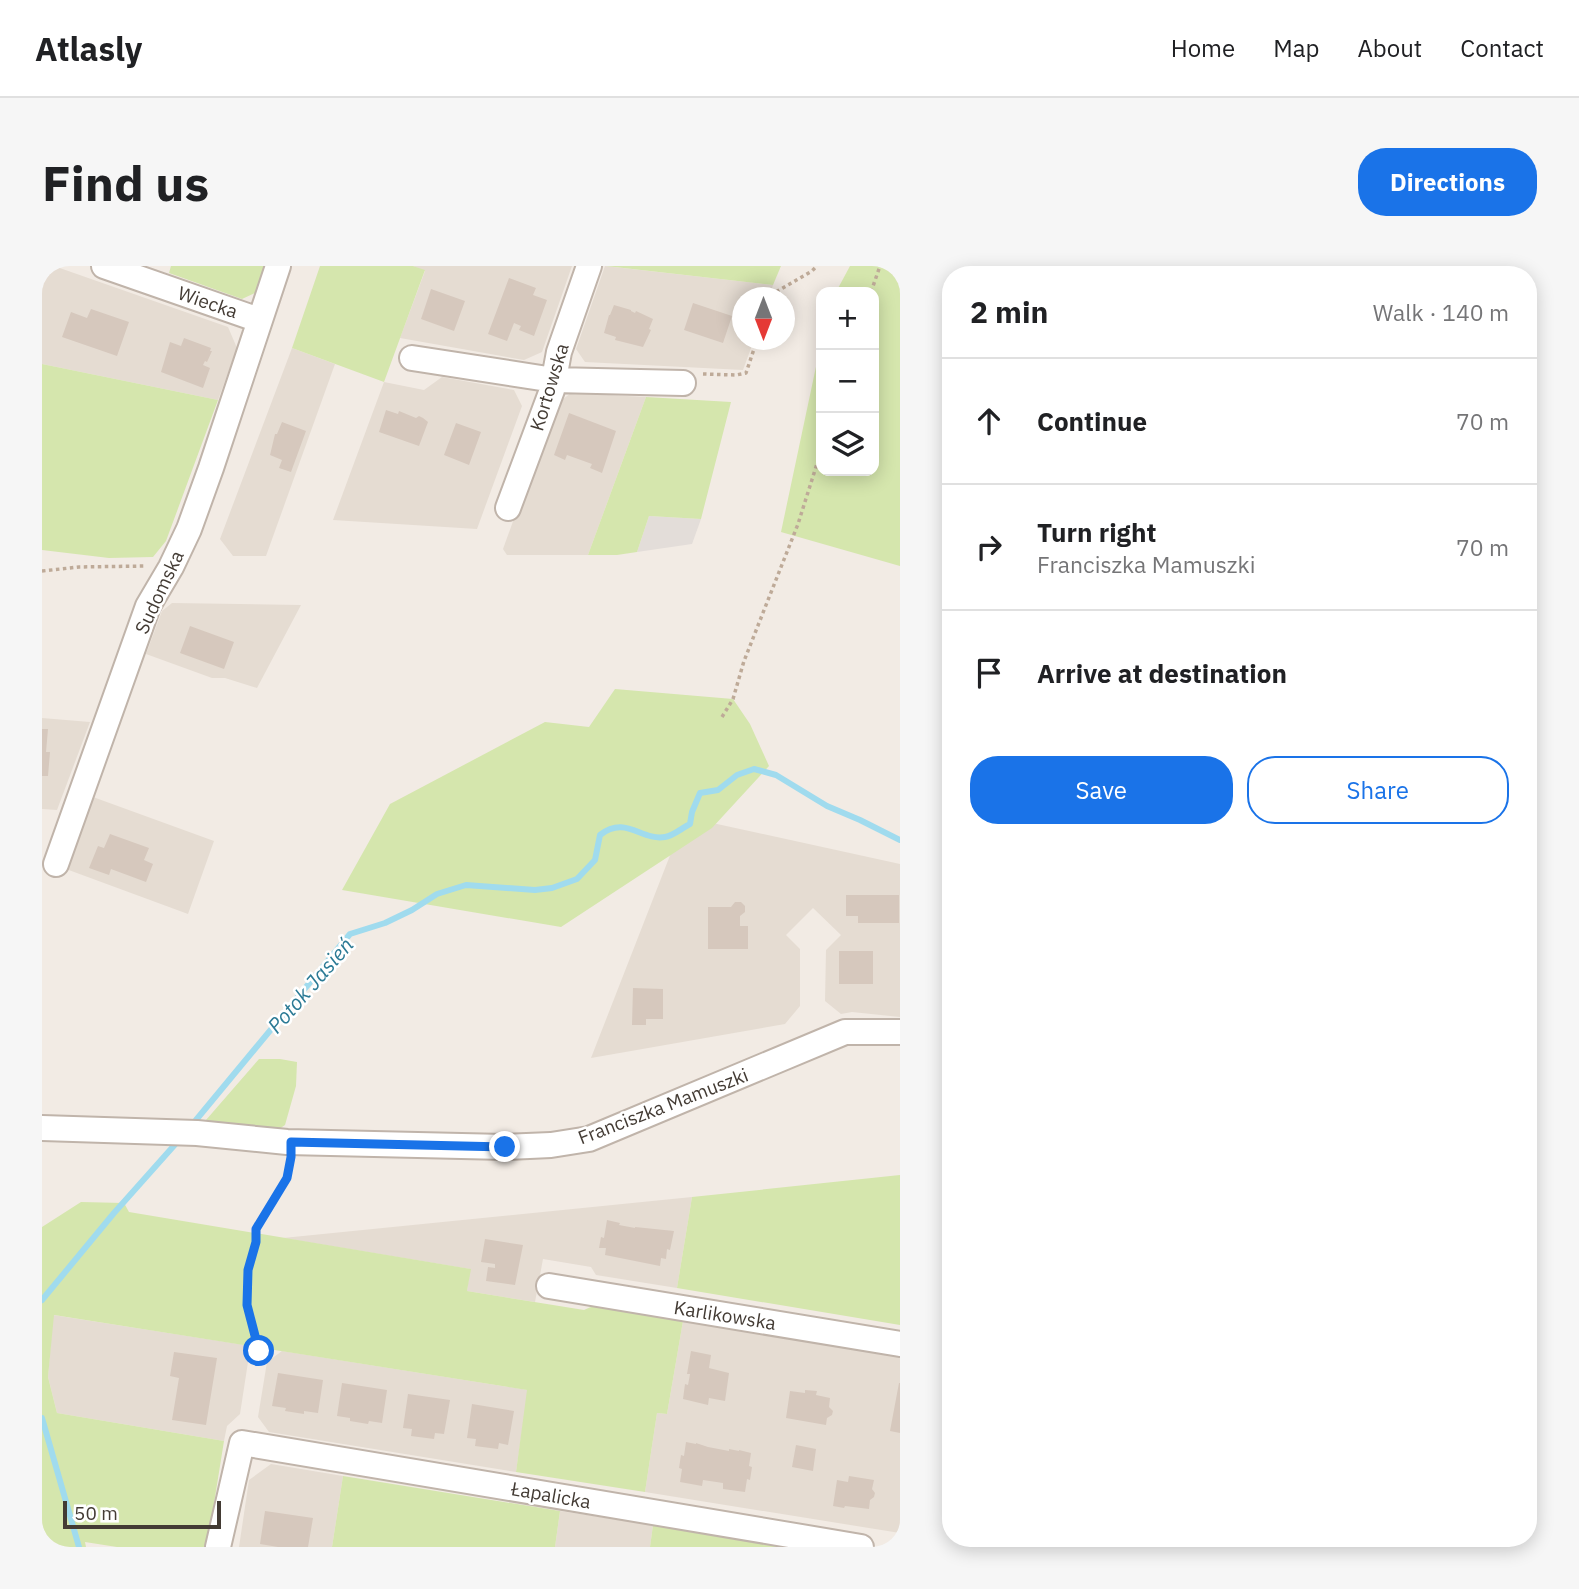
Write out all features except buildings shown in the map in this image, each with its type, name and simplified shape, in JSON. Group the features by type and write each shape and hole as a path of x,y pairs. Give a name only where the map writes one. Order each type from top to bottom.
{"street":[{"name":"Wiecka","path":"104,266 259,320 278,266"},
{"name":"Kortowska","path":"508,508 552,390 559,352 589,266"},
{"name":"Sudomska","path":"56,863 148,606 171,567 211,468 259,320"},
{"path":"412,358 554,380 683,383"},
{"name":"Franciszka Mamuszki","path":"42,1128 197,1133 291,1142 505,1147 551,1145 589,1139 845,1032 900,1032"},
{"name":"Karlikowska","path":"549,1286 900,1344"},
{"name":"Łapalicka","path":"218,1547 242,1443 861,1547"}],"path":[{"path":"785,287 817,266"},
{"path":"873,287 880,266"},
{"path":"683,383 705,373 746,373 754,350"},
{"path":"722,717 733,699 744,661 798,524 816,467"},
{"path":"42,571 79,566 171,567"},
{"path":"259,1351 247,1305 248,1270 256,1242 256,1229 287,1178 291,1142"}],"shaded area":[{"path":"42,266 54,266 228,327 237,348 218,400 42,364"},
{"path":"413,266 572,266 542,352 524,360 400,338 425,271"},
{"path":"605,266 773,285 732,287 732,350 750,350 743,370 585,362 576,349"},
{"path":"292,348 335,364 266,556 233,556 220,539"},
{"path":"442,377 514,390 522,406 477,529 333,520 384,382 424,390"},
{"path":"571,393 646,397 588,555 507,555 503,549 555,405"},
{"path":"649,516 701,519 692,544 637,552"},
{"path":"172,603 301,605 257,688 225,678 212,678 146,654 162,611"},
{"path":"42,718 90,722 57,810 42,809"},
{"path":"93,797 214,841 188,914 66,869"},
{"path":"685,817 900,864 900,1017 852,1012 841,1014 825,1001 826,950 841,935 813,908 786,935 800,949 800,1006 785,1024 591,1058"},
{"path":"692,1197 677,1288 596,1275 591,1267 543,1259 535,1302 467,1291 470,1269 283,1238"},
{"path":"53,1315 245,1345 248,1362 240,1414 227,1426 224,1441 57,1413 48,1377"},
{"path":"683,1321 900,1357 900,1533 645,1492 657,1413 667,1414"},
{"path":"282,1351 528,1390 516,1472 269,1432 258,1417 267,1362"},
{"path":"271,1464 343,1476 332,1547 239,1547 249,1480"},
{"path":"560,1511 653,1525 650,1547 555,1547"}],"green space":[{"path":"171,266 267,266 259,291 242,299 169,273"},
{"path":"320,266 413,266 425,270 384,382 292,348"},
{"path":"606,266 781,266 773,285"},
{"path":"850,266 900,266 900,566 781,532 816,367 816,476 879,476 879,287 839,287"},
{"path":"42,364 218,400 166,541 153,557 109,558 42,550"},
{"path":"646,397 731,402 701,519 649,516 637,552 588,555"},
{"path":"615,689 733,699 750,724 769,766 712,828 561,927 342,890 390,804 545,722 589,727"},
{"path":"259,1059 297,1062 296,1086 285,1125 276,1131 211,1125 206,1120"},
{"path":"900,1175 900,1325 677,1288 692,1197"},
{"path":"81,1202 124,1203 129,1212 471,1269 467,1291 584,1310 593,1306 683,1321 667,1414 657,1413 645,1492 516,1472 527,1390 54,1315 48,1377 57,1413 224,1441 207,1547 117,1547 85,1542 86,1547 42,1547 42,1227"},
{"path":"343,1476 560,1511 555,1547 332,1547"},
{"path":"653,1525 788,1547 650,1547"}],"waterway":[{"path":"196,1120 350,934 385,923 437,894 466,885 535,890 552,888 577,879 595,860 600,835 618,827 648,836 671,835 690,824 700,793 718,790 737,775 754,769 776,775 827,806 900,840"},
{"name":"Potok Jasień","path":"42,1300 179,1140"},
{"name":"Potok Jasień","path":"42,1418 79,1547"}],"route":[{"path":"259,1351 247,1305 248,1270 256,1242 256,1229 287,1178 291,1142 505,1147"}]}
